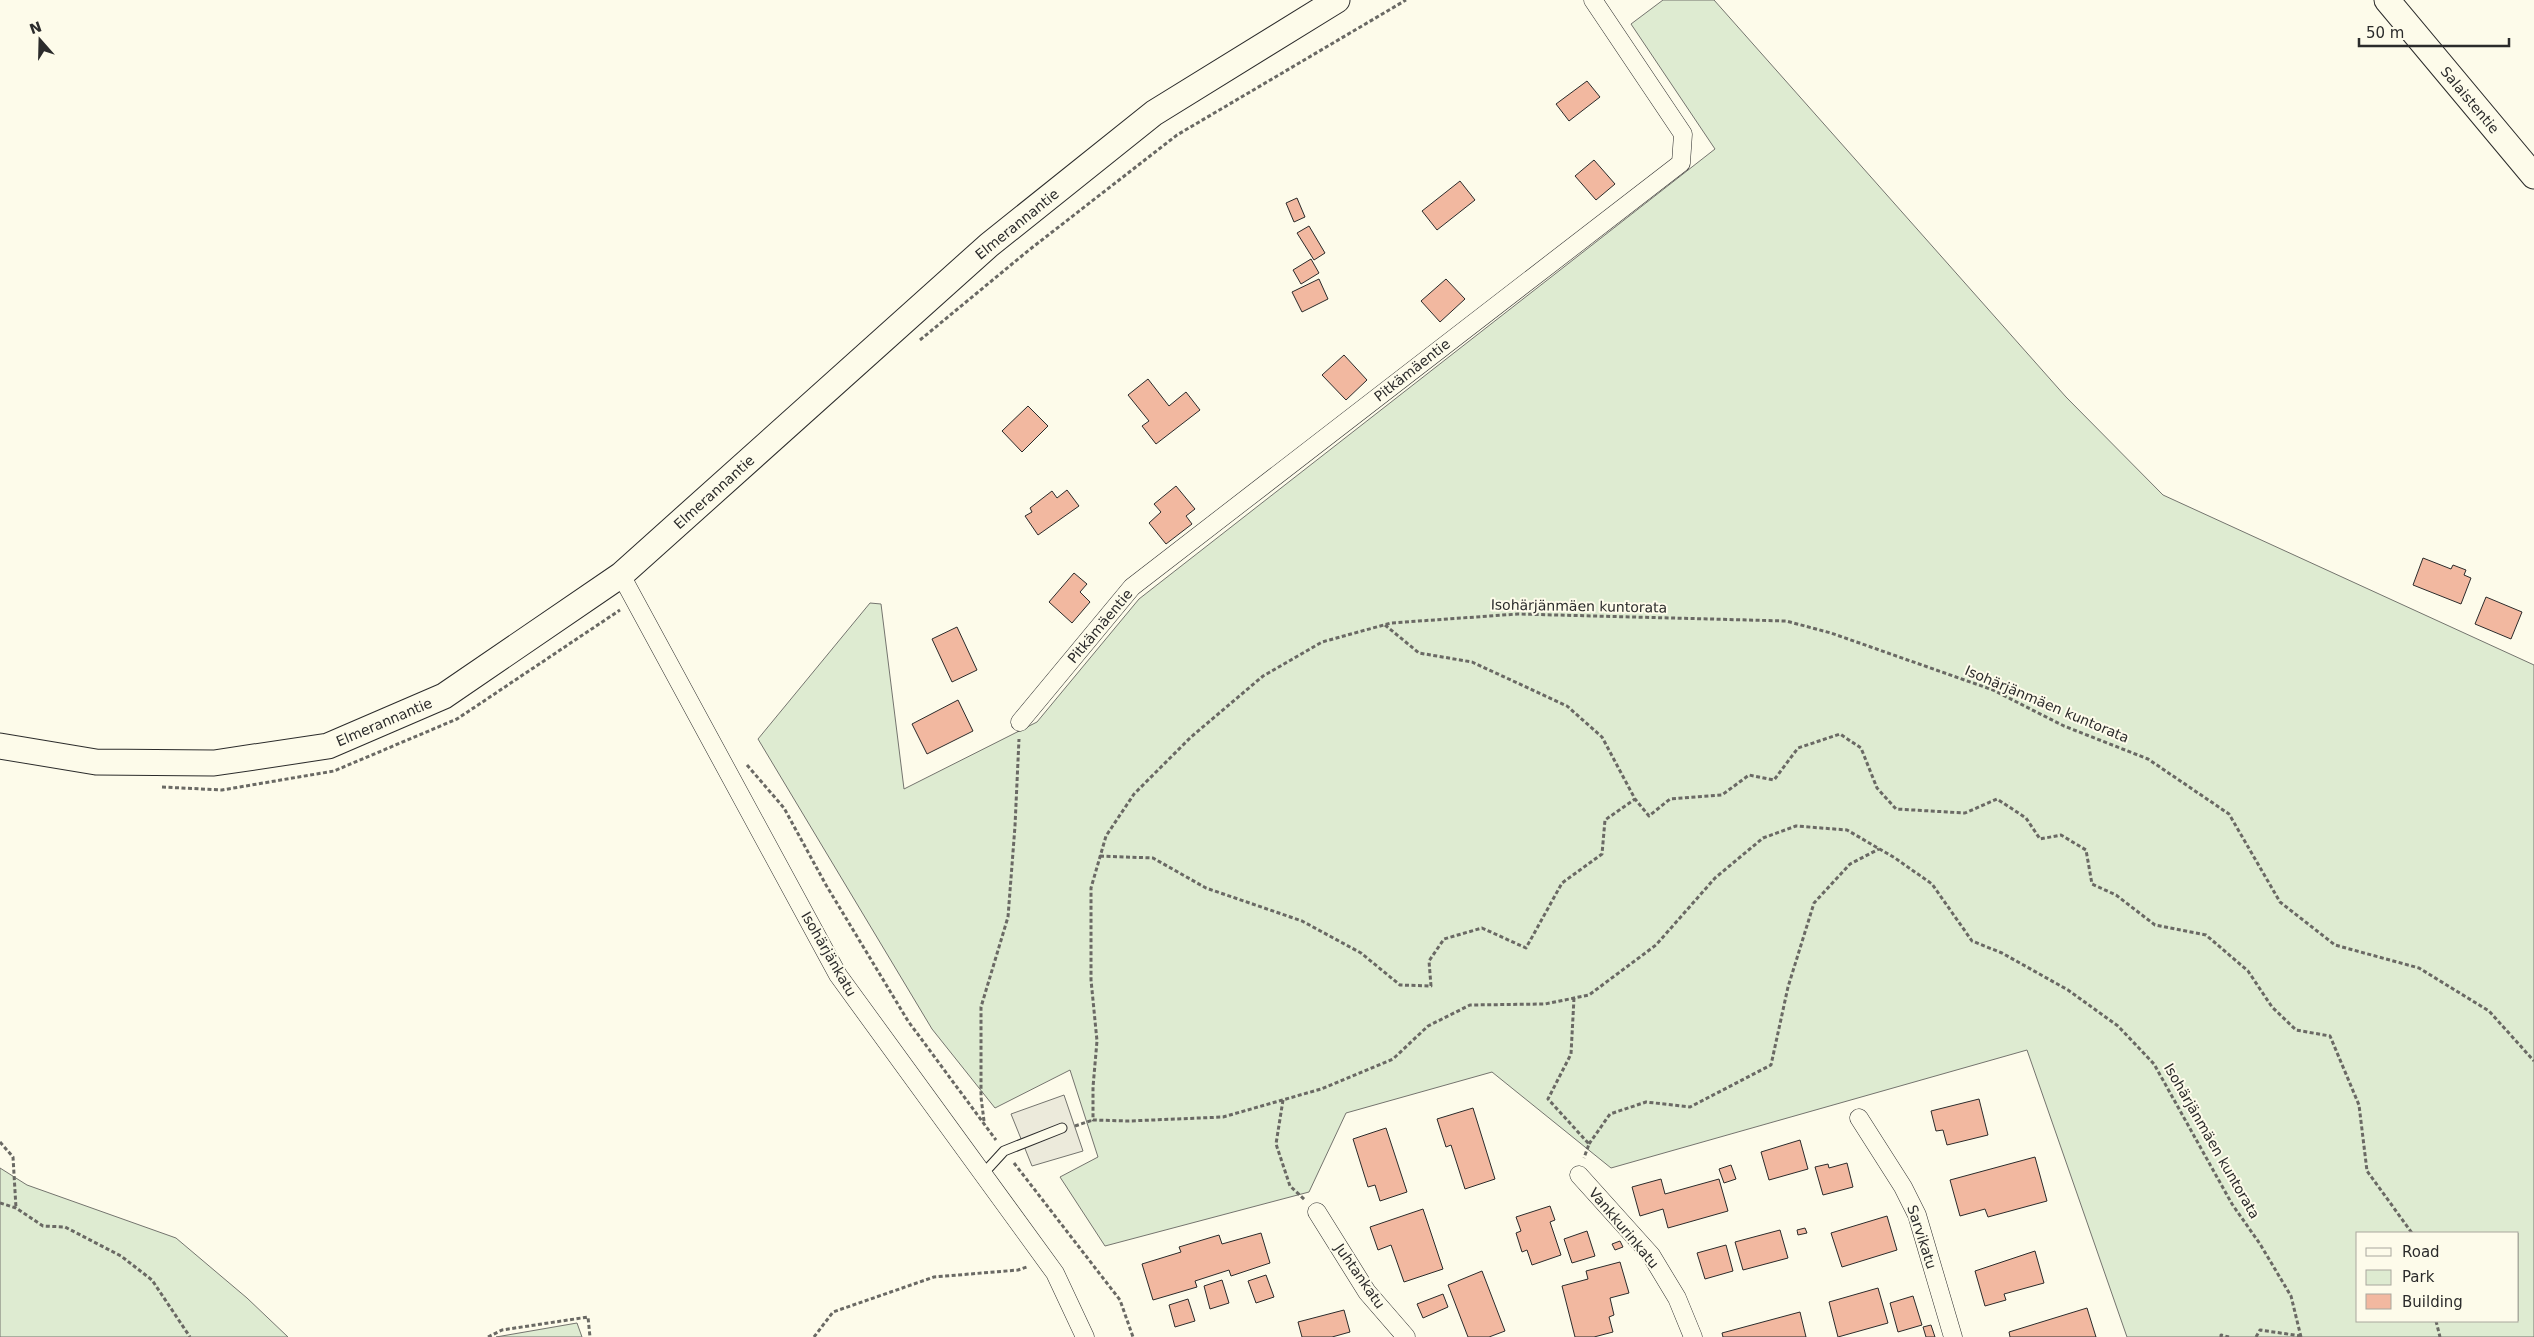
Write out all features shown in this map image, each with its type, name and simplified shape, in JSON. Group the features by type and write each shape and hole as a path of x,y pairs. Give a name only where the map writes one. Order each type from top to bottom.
{"street":[{"name":"Elmerannantie","path":"0,746 96,762 214,763 328,746 444,696 621,575 990,245 1154,113 1337,0"},
{"name":"Pitkämäentie","path":"1020,722 1132,587 1681,162 1683,134 1593,0"},
{"name":"Salaistentie","path":"2386,0 2534,176"},
{"name":"Isohärjänkatu","path":"621,575 838,976 982,1176 1055,1273 1085,1337"},
{"name":"Sarvikatu","path":"1860,1118 1903,1187 1917,1215 1953,1337"},
{"name":"Vankkurinkatu","path":"1578,1175 1651,1255 1677,1298 1693,1337"},
{"name":"Juhtankatu","path":"1317,1212 1367,1292 1406,1337"}],"lane":[{"path":"982,1176 1004,1151 1062,1128"}],"path":[{"name":"Isohärjänmäen kuntorata","path":"2301,1336 2290,1296 2260,1244 2232,1204 2154,1064 2118,1026 2068,990 2002,952 1972,941 1932,884 1879,848 1847,830 1796,826 1763,838 1715,878 1656,945 1589,995 1545,1004 1470,1005 1428,1026 1393,1059 1321,1089 1223,1117 1129,1121 1094,1120 1093,1087 1098,1041 1091,980 1092,888 1106,836 1134,794 1191,736 1263,676 1322,642 1385,625 1518,614 1786,622 1831,633 1993,690 2064,726 2148,759 2229,814 2280,902 2335,945 2418,968 2489,1011 2534,1059"},
{"path":"1385,625 1419,653 1472,662 1567,706 1602,738 1635,798 1649,816 1670,799 1722,795 1749,775 1774,780 1798,748 1840,734 1861,748 1877,788 1896,808 1965,814 1997,799 2026,818 2040,839 2061,835 2086,850 2092,884 2116,895 2155,925 2206,934 2248,971 2272,1007 2296,1030 2330,1036 2359,1105 2367,1171 2411,1232"},
{"path":"984,1122 981,1097 982,1007 1008,917 1020,722"},
{"path":"744,758 784,808 826,885 908,1021 1004,1151 1120,1300 1134,1337"},
{"path":"1100,856 1153,858 1206,888 1302,921 1361,953 1400,985 1432,986 1429,961 1444,939 1482,928 1526,948 1562,882 1602,854 1605,820 1635,798"},
{"path":"1578,1175 1589,1144 1610,1114 1646,1102 1690,1107 1771,1065 1788,987 1814,902 1850,864 1879,848"},
{"path":"1574,998 1571,1054 1548,1099 1589,1144"},
{"path":"1283,1100 1276,1144 1290,1186 1317,1212"},
{"path":"0,1142 13,1157 16,1208"},
{"path":"0,1204 16,1208 43,1226 65,1227 121,1256 152,1280 190,1337"},
{"path":"814,1337 833,1312 934,1277 1018,1270 1044,1260"},
{"path":"488,1337 502,1330 588,1316 590,1337"},
{"path":"2436,1322 2440,1337"},
{"path":"2256,1337 2260,1330 2301,1336"},
{"path":"2221,1337 2220,1335 2229,1337"}],"green space":[{"path":"1663,0 1714,0 2066,397 2163,495 2534,665 2534,1337 2127,1337 2027,1050 1611,1168 1492,1072 1346,1113 1309,1192 1105,1246 1060,1177 1098,1157 1070,1070 995,1108 932,1029 758,739 870,603 881,604 904,789 1037,722 1139,599 1715,149 1631,24"},
{"path":"0,1168 27,1185 176,1238 247,1298 288,1337 0,1337"},
{"path":"577,1323 582,1337 496,1337"}],"shaded area":[{"path":"1064,1095 1083,1151 1032,1166 1011,1114"}],"building":[{"path":"1587,81 1600,97 1569,121 1556,104"},
{"path":"1594,160 1615,184 1596,200 1575,176"},
{"path":"1460,181 1475,200 1437,230 1422,211"},
{"path":"1297,198 1305,217 1294,222 1286,203"},
{"path":"1309,226 1325,253 1314,260 1297,233"},
{"path":"1311,259 1319,273 1301,284 1293,270"},
{"path":"1319,279 1328,299 1302,312 1292,292"},
{"path":"1446,279 1465,299 1440,322 1421,301"},
{"path":"1344,355 1367,380 1346,400 1322,375"},
{"path":"1148,379 1169,406 1186,392 1200,410 1156,444 1142,426 1149,421 1128,395"},
{"path":"1028,406 1048,426 1022,452 1002,431"},
{"path":"1176,486 1195,509 1186,516 1192,524 1166,544 1149,523 1161,512 1154,504"},
{"path":"1067,490 1079,506 1038,535 1025,516 1032,512 1030,508 1052,491 1057,498"},
{"path":"2423,558 2451,569 2453,565 2466,570 2464,575 2471,578 2461,604 2413,585"},
{"path":"1074,573 1087,584 1080,592 1090,602 1072,623 1049,602"},
{"path":"2486,597 2522,612 2511,639 2475,624"},
{"path":"957,627 977,670 952,682 932,639"},
{"path":"958,700 973,731 927,754 912,724"},
{"path":"1979,1099 1988,1135 1947,1145 1943,1130 1936,1131 1931,1111"},
{"path":"1473,1108 1495,1179 1465,1189 1451,1145 1446,1147 1437,1119"},
{"path":"1386,1128 1407,1192 1380,1201 1375,1185 1368,1187 1353,1139"},
{"path":"1800,1140 1808,1169 1769,1180 1761,1152"},
{"path":"2035,1157 2047,1201 1988,1217 1985,1209 1960,1216 1950,1180"},
{"path":"1847,1163 1853,1187 1823,1195 1815,1167 1828,1164 1829,1168"},
{"path":"1731,1165 1736,1179 1724,1183 1719,1169"},
{"path":"1661,1179 1665,1194 1719,1179 1728,1211 1668,1228 1663,1209 1640,1216 1632,1187"},
{"path":"1550,1206 1555,1220 1550,1222 1561,1255 1532,1265 1527,1250 1522,1252 1516,1233 1521,1231 1516,1217"},
{"path":"1423,1209 1443,1269 1404,1282 1391,1245 1378,1250 1370,1227"},
{"path":"1887,1216 1897,1250 1842,1267 1831,1233"},
{"path":"1805,1228 1807,1233 1798,1235 1797,1230"},
{"path":"1780,1230 1788,1258 1743,1270 1735,1242"},
{"path":"1587,1231 1595,1256 1572,1263 1564,1239"},
{"path":"1261,1233 1270,1263 1231,1276 1229,1270 1195,1281 1197,1287 1153,1300 1142,1264 1181,1252 1179,1247 1219,1235 1222,1244"},
{"path":"1620,1241 1623,1247 1615,1250 1612,1244"},
{"path":"1726,1245 1733,1271 1705,1279 1697,1253"},
{"path":"2035,1251 2044,1283 2004,1294 2006,1300 1985,1306 1975,1271"},
{"path":"1620,1262 1629,1293 1610,1298 1614,1315 1609,1317 1613,1332 1594,1337 1575,1337 1562,1286 1588,1279 1586,1271"},
{"path":"1482,1271 1505,1331 1489,1337 1468,1337 1448,1285"},
{"path":"1266,1275 1274,1297 1256,1303 1248,1281"},
{"path":"1222,1280 1229,1303 1210,1309 1204,1286"},
{"path":"1878,1288 1888,1323 1838,1337 1829,1302"},
{"path":"1443,1294 1448,1307 1423,1318 1417,1304"},
{"path":"1913,1296 1922,1325 1898,1332 1890,1303"},
{"path":"1188,1299 1195,1321 1175,1327 1169,1305"},
{"path":"2087,1308 2096,1337 2010,1337 2009,1332"},
{"path":"1344,1310 1350,1332 1332,1337 1302,1337 1298,1322"},
{"path":"1800,1312 1806,1337 1723,1337 1722,1333"},
{"path":"1931,1325 1935,1337 1926,1337 1923,1327"}]}
